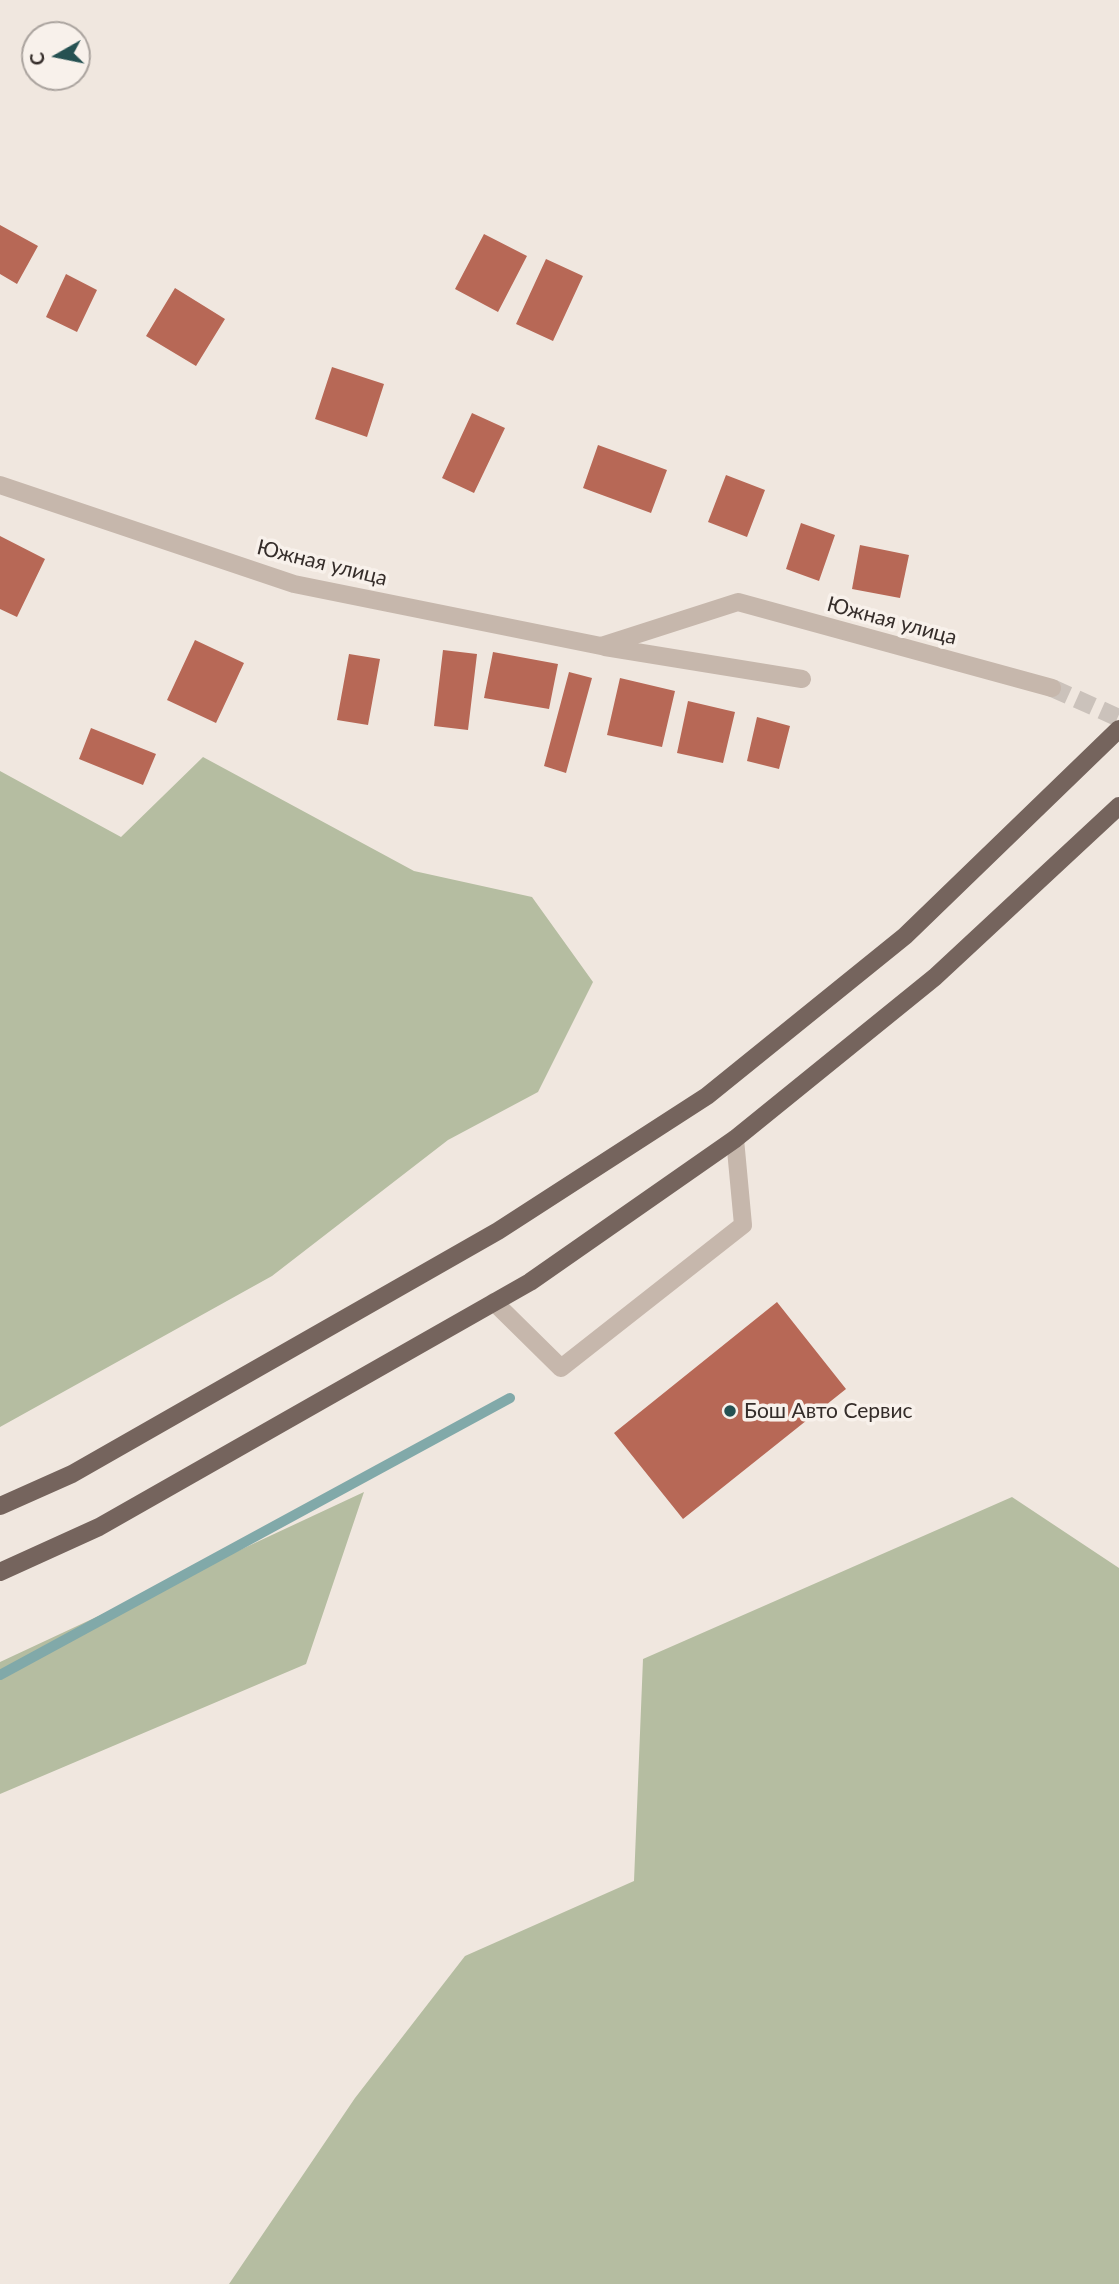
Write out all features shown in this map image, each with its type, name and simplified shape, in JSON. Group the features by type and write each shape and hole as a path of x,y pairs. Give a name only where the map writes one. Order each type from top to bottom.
{"main road":[{"path":"0,1506 72,1474 498,1231 707,1096 905,936 1119,729"},
{"path":"0,1572 99,1527 530,1282 735,1139 935,977 1119,806"}],"street":[{"name":"Южная улица","path":"0,485 294,584 600,646 802,679"},
{"name":"Южная улица","path":"600,646 738,602 1052,688"},
{"path":"494,1303 561,1368 743,1225 735,1139"}],"green space":[{"path":"203,757 414,871 532,897 593,982 538,1092 448,1140 272,1276 0,1427 0,771 121,837"},
{"path":"364,1492 306,1664 0,1794 0,1662"},
{"path":"1012,1497 1119,1568 1119,2284 229,2284 355,2098 465,1956 634,1881 643,1659"}],"building":[{"path":"0,225 38,246 17,284 0,274"},
{"path":"484,234 527,256 498,312 455,289"},
{"path":"546,259 583,276 553,341 516,324"},
{"path":"66,274 97,290 77,332 46,317"},
{"path":"175,288 225,319 196,366 146,336"},
{"path":"332,367 384,384 367,437 315,419"},
{"path":"472,413 505,428 474,493 442,478"},
{"path":"598,445 667,470 651,513 583,488"},
{"path":"726,475 765,490 747,537 708,522"},
{"path":"801,523 835,535 819,581 786,569"},
{"path":"0,536 45,559 17,617 0,609"},
{"path":"860,545 909,555 900,598 852,589"},
{"path":"195,640 244,663 216,723 167,700"},
{"path":"443,650 477,654 468,730 434,726"},
{"path":"493,652 558,664 549,709 484,698"},
{"path":"349,654 380,659 368,725 337,720"},
{"path":"569,672 592,678 566,773 544,766"},
{"path":"620,678 675,691 662,747 607,735"},
{"path":"688,701 735,712 723,763 677,753"},
{"path":"757,717 790,726 779,769 747,761"},
{"path":"91,728 156,754 143,785 79,759"},
{"name":"Бош Авто Сервис","path":"777,1302 846,1389 683,1519 614,1433"}],"waterway":[{"path":"0,1675 510,1398"}],"tunnel":[{"path":"1052,688 1119,718"}],"place":[{"name":"Бош Авто Сервис","path":"730,1411"}]}
